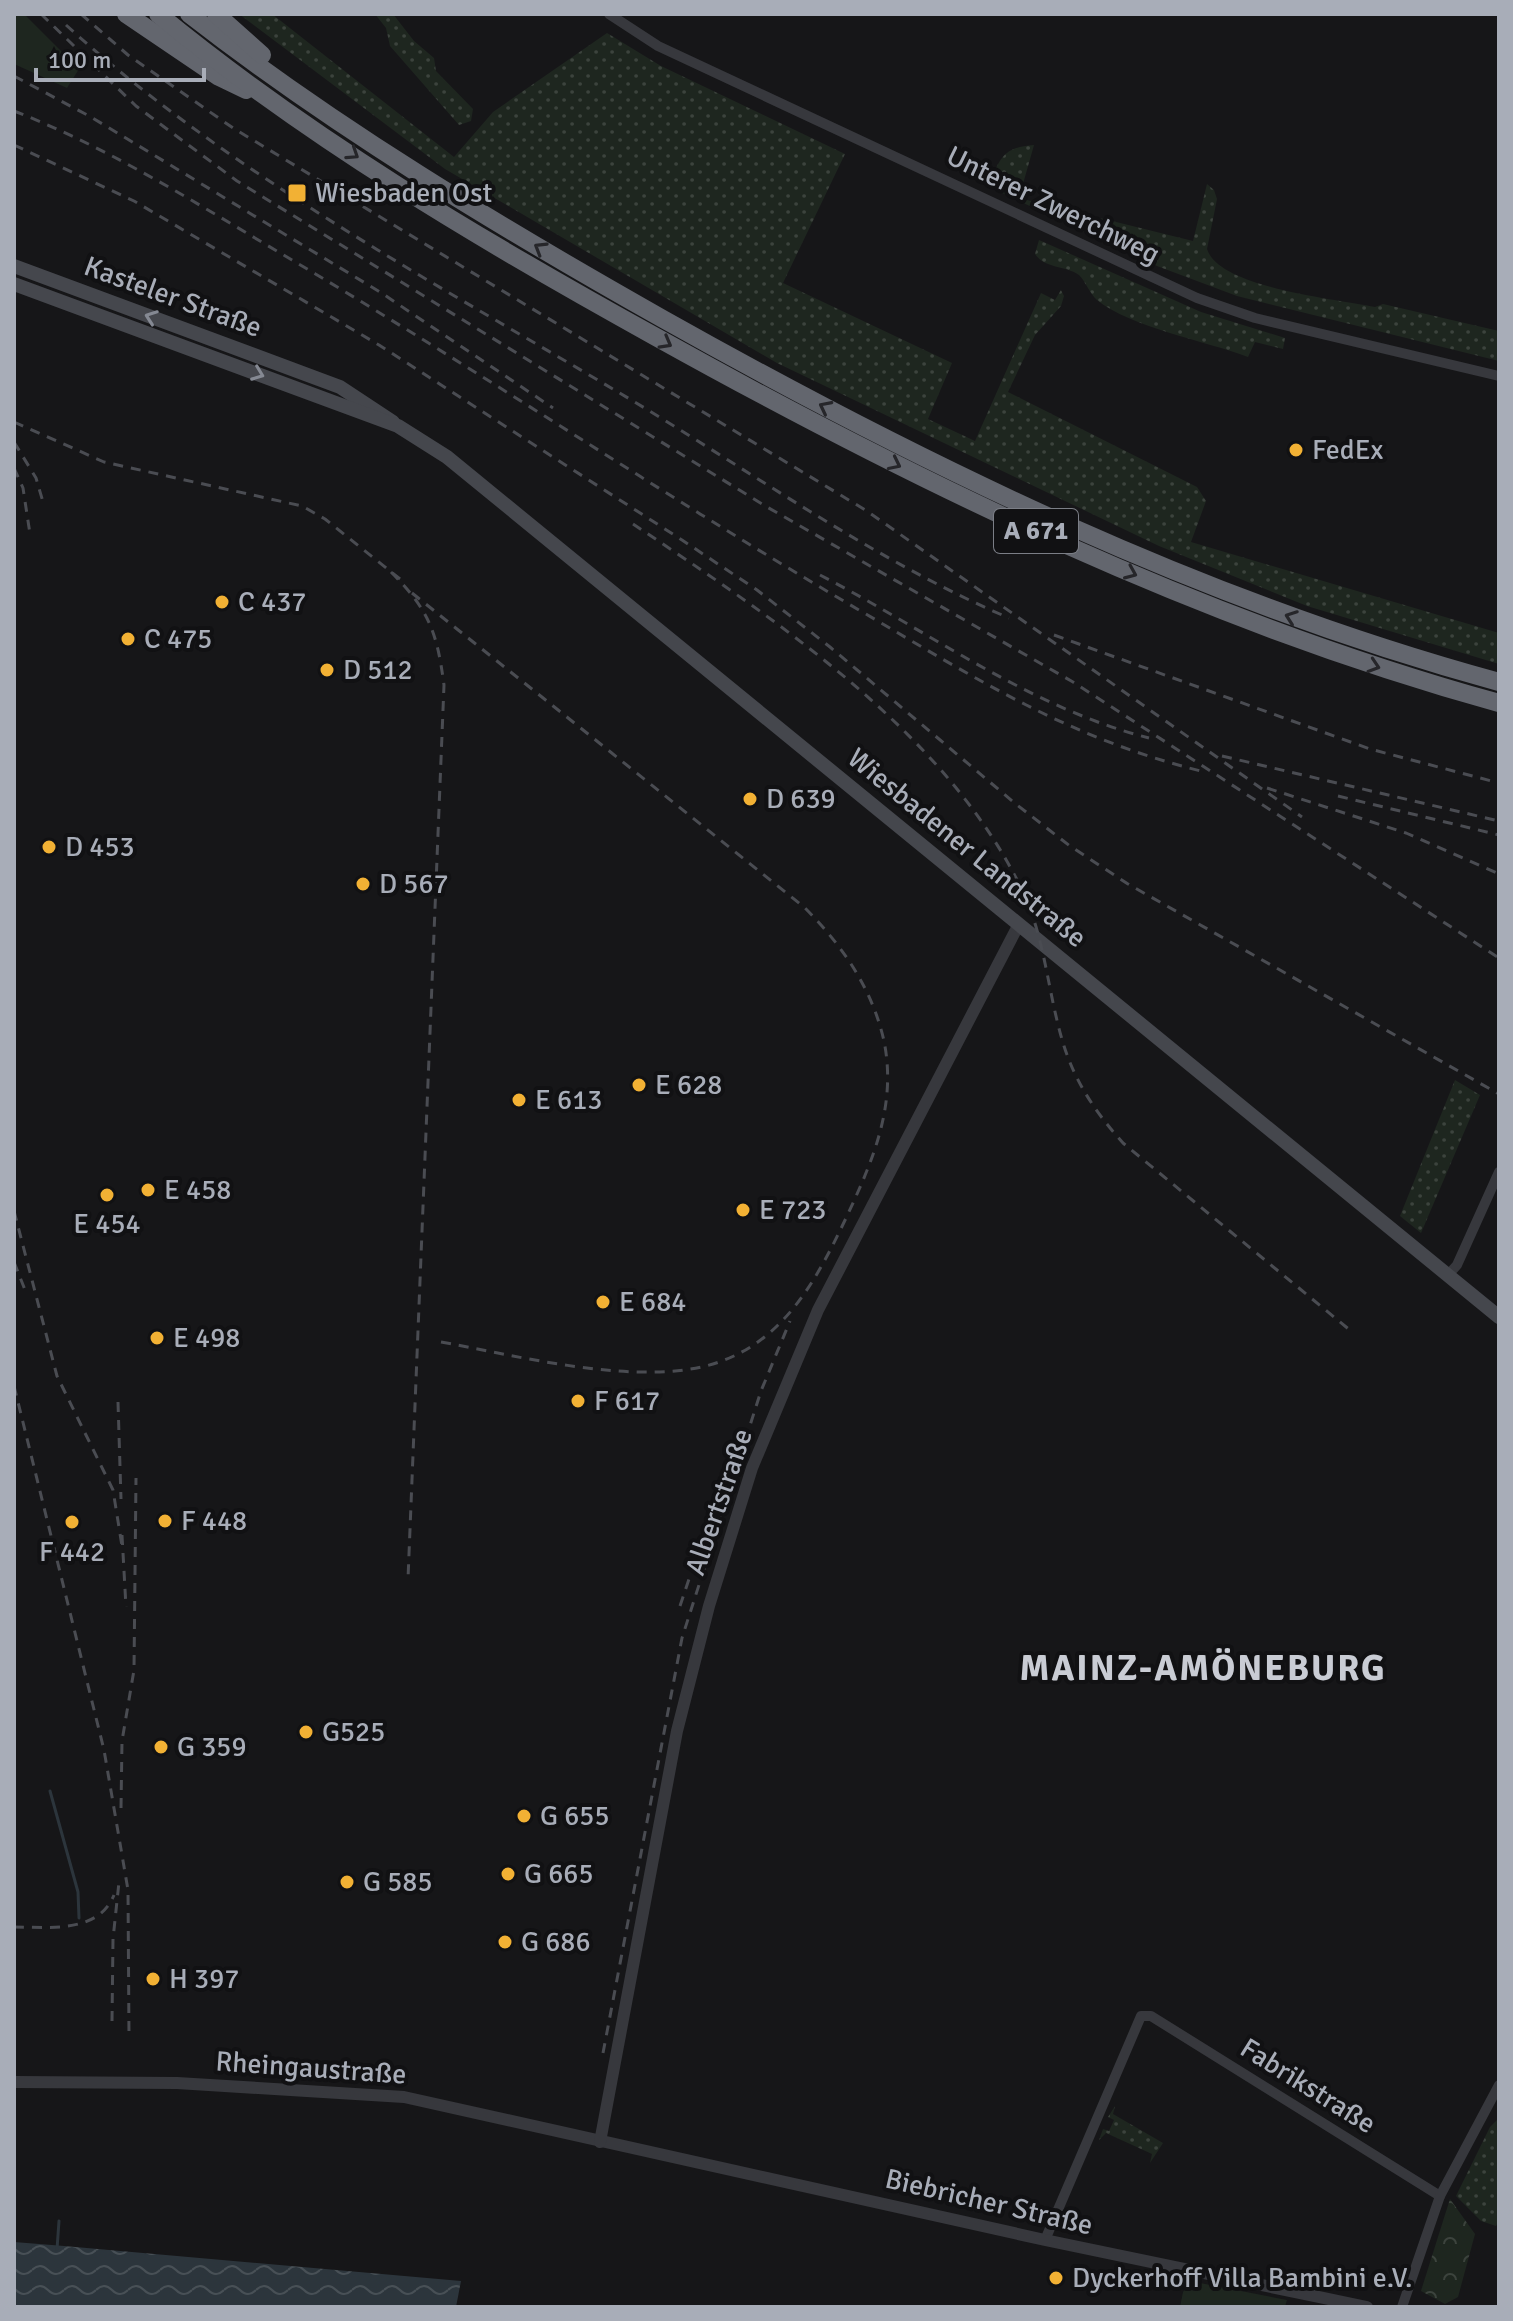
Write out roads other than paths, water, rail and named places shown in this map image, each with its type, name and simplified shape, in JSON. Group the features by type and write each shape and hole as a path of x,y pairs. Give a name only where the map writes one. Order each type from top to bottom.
{"highway":[{"path":"126,14 219,77 288,111"},
{"name":"A 671","path":"158,14 288,111 597,305 751,390 918,475 1085,554 1255,624 1411,678 1499,703"},
{"name":"A 671","path":"189,14 303,97 607,288 748,367 966,478 1267,609 1416,660 1499,682"},
{"path":"216,14 303,97"}],"main road":[{"name":"Kasteler Straße","path":"14,266 314,377"},
{"name":"Kasteler Straße","path":"14,284 303,391"},
{"name":"Wiesbadener Landstraße","path":"314,377 358,396 447,457 497,496 1499,1317"},
{"name":"Wiesbadener Landstraße","path":"303,391 398,426"}],"street":[{"name":"Unterer Zwerchweg","path":"609,14 658,46 1197,298 1255,318 1499,376"},
{"name":"Albertstraße","path":"600,2142 677,1731 709,1606 752,1468 818,1310 1019,924"},
{"path":"1448,1275 1457,1265 1496,1188 1499,1172"},
{"name":"Fabrikstraße","path":"1045,2240 1141,2016 1151,2016 1440,2196"},
{"name":"Rheingaustraße","path":"14,2082 177,2083 396,2096 600,2142"},
{"path":"1402,2307 1440,2196 1497,2093"},
{"name":"Biebricher Straße","path":"600,2142 1367,2307"}],"water":[{"path":"14,2242 461,2281 456,2307 14,2307"}],"waterway":[{"path":"50,1791 78,1892 79,1918"},
{"path":"57,2249 59,2221"}],"railway":[{"path":"41,14 136,106 237,181 767,507 1073,682 1499,958"},
{"path":"81,14 128,55 233,128 867,511 1302,817"},
{"path":"66,25 130,80 198,131 340,226 633,401 864,544 1009,618"},
{"path":"14,76 91,117 380,292 553,408"},
{"path":"14,111 86,143 190,200 363,303 716,524 984,683 1110,742 1205,772"},
{"path":"14,145 134,201 379,345 757,590 1070,846 1128,884 1499,1094"},
{"path":"14,422 104,462 302,506 325,519 400,579"},
{"path":"14,442 36,478 43,502"},
{"path":"14,468 23,488 30,534"},
{"path":"633,524 743,599 854,685 905,732 951,782 991,836 1024,894 1037,931 1064,1046 1081,1086 1096,1110 1123,1143 1351,1331"},
{"path":"391,572 423,610 438,650 444,685 408,1579"},
{"path":"820,575 1021,688 1105,725 1149,738"},
{"path":"412,593 804,907 843,952 863,985 879,1022 887,1065 885,1110 874,1153 836,1239 797,1303 781,1322 743,1352 719,1362 688,1369 617,1371 540,1361 436,1341"},
{"path":"1054,635 1370,749 1499,783"},
{"path":"1222,756 1499,821"},
{"path":"1267,788 1406,833 1499,874"},
{"path":"1338,796 1499,835"},
{"path":"14,1211 57,1376 113,1490 122,1546"},
{"path":"14,1262 27,1295"},
{"path":"603,2053 682,1638 761,1391 790,1321"},
{"path":"14,1386 104,1750 128,1890 129,2037"},
{"path":"118,1402 121,1499"},
{"path":"121,1808 122,1741 134,1670 136,1478"},
{"path":"680,1606 709,1519"},
{"path":"122,1535 126,1607"},
{"path":"112,2021 113,1939 119,1882"},
{"path":"14,1927 71,1926 84,1922 107,1908 114,1895"}],"place":[{"name":"Wiesbaden Ost","path":"297,193"},
{"name":"FedEx","path":"1296,450"},
{"name":"C 437","path":"222,602"},
{"name":"C 475","path":"128,639"},
{"name":"D 512","path":"327,670"},
{"name":"D 639","path":"750,799"},
{"name":"D 453","path":"49,847"},
{"name":"D 567","path":"363,884"},
{"name":"E 628","path":"639,1085"},
{"name":"E 613","path":"519,1100"},
{"name":"E 458","path":"148,1190"},
{"name":"E 454","path":"107,1195"},
{"name":"E 723","path":"743,1210"},
{"name":"E 684","path":"603,1302"},
{"name":"E 498","path":"157,1338"},
{"name":"F 617","path":"578,1401"},
{"name":"F 448","path":"165,1521"},
{"name":"F 442","path":"72,1522"},
{"name":"G525","path":"306,1732"},
{"name":"G 359","path":"161,1747"},
{"name":"G 655","path":"524,1816"},
{"name":"G 665","path":"508,1874"},
{"name":"G 585","path":"347,1882"},
{"name":"G 686","path":"505,1942"},
{"name":"H 397","path":"153,1979"},
{"name":"Dyckerhoff Villa Bambini e.V.","path":"1056,2278"}],"district":[{"name":"MAINZ-AMÖNEBURG","path":"1203,1668"}]}
